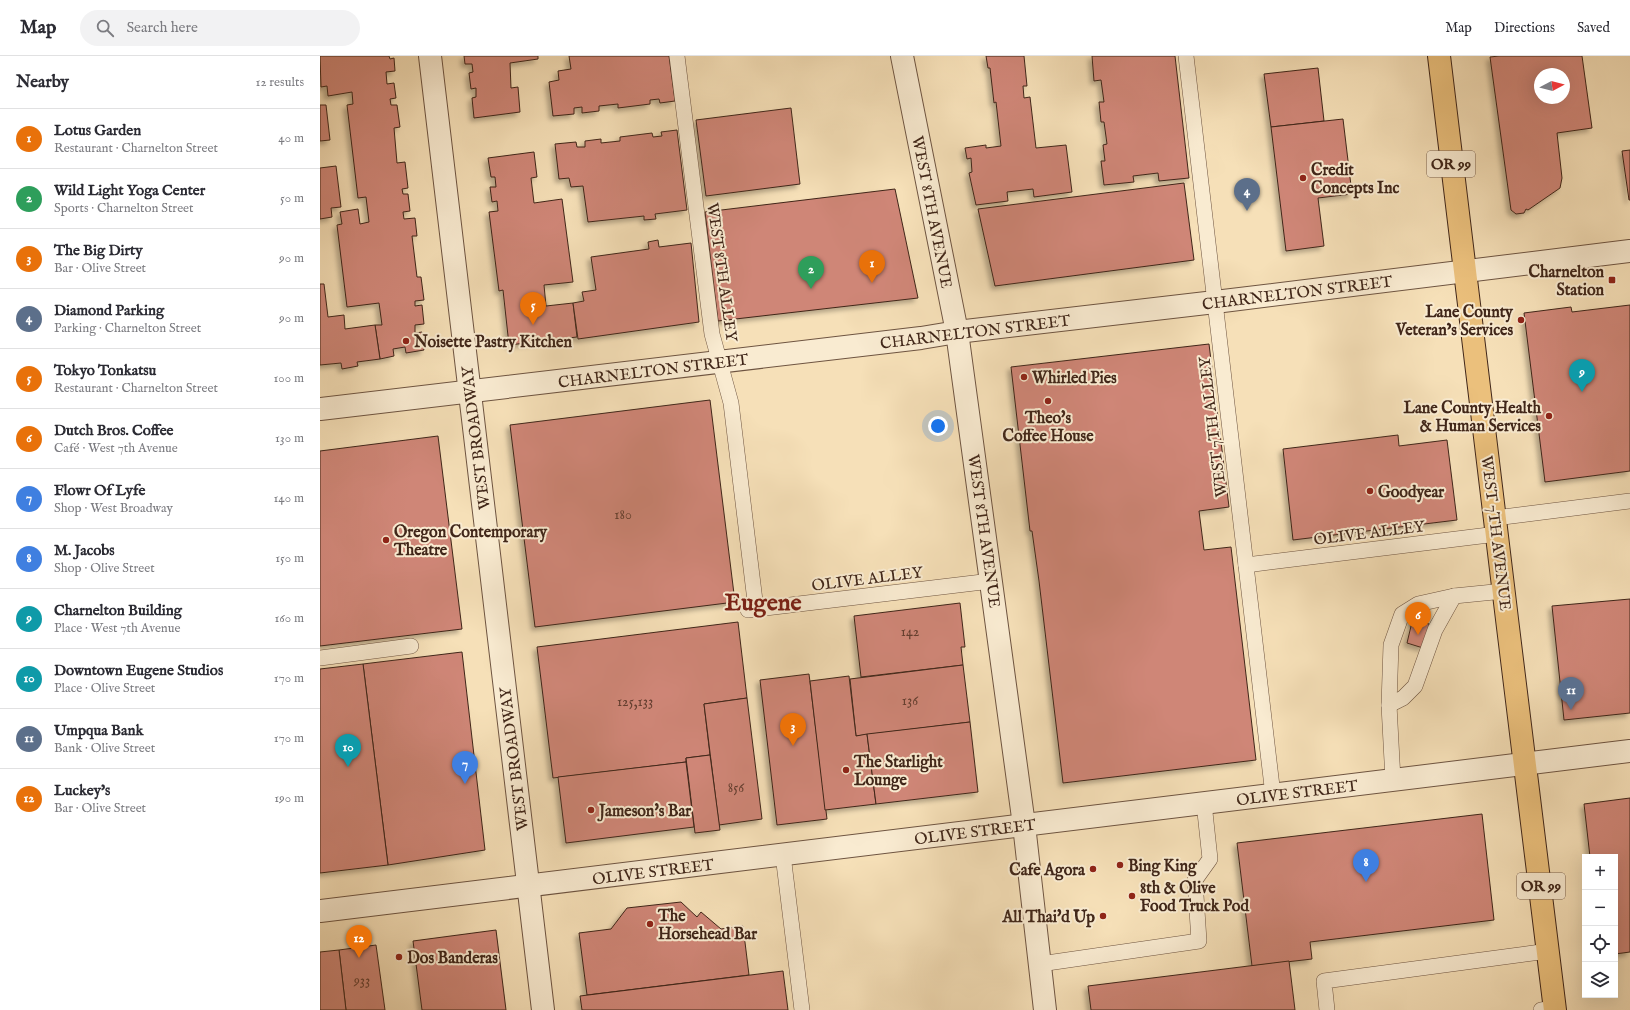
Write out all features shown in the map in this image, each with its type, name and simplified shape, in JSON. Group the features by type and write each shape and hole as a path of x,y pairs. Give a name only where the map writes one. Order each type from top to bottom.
{"main road":[{"name":"WEST 7TH AVENUE","path":"1439,56 1548,951 1551,1009"}],"street":[{"name":"WEST BROADWAY","path":"430,56 543,1010"},
{"name":"WEST 8TH AVENUE","path":"902,56 957,332 1024,825 1045,1010"},
{"name":"CHARNELTON STREET","path":"320,409 921,338 957,332 1630,251"},
{"name":"OLIVE STREET","path":"320,911 1630,751"}],"lane":[{"name":"WEST 8TH ALLEY","path":"677,56 712,334 731,403 752,610"},
{"name":"WEST 7TH ALLEY","path":"1186,56 1273,795"},
{"name":"OLIVE ALLEY","path":"1246,565 1496,526 1630,501"},
{"name":"OLIVE ALLEY","path":"752,610 991,580"},
{"path":"1393,780 1389,705 1391,645 1402,614 1418,604 1454,596 1504,591"},
{"path":"1389,705 1402,698 1415,686 1435,630 1454,596"},
{"path":"320,658 411,646"},
{"path":"1040,964 1199,941 1195,880 1210,859 1204,804"},
{"path":"783,855 802,1010"},
{"path":"1327,1010 1324,981 1548,951"}],"building":[{"path":"320,56 389,56 390,59 394,58 395,71 386,72 387,84 394,83 396,98 390,99 391,105 397,105 400,127 394,128 397,163 405,162 408,188 402,189 403,194 408,194 410,211 403,212 404,219 415,218 417,236 412,236 417,277 421,277 424,300 415,301 415,306 422,305 424,324 415,325 415,333 422,332 424,350 406,353 405,347 393,349 394,356 380,359 375,325 382,325 379,303 347,307 337,225 342,224 340,212 358,209 360,224 369,222 366,197 358,198 347,105 353,104 352,92 328,96 327,86 321,87"},
{"path":"464,56 538,56 538,59 510,63 511,88 518,87 520,112 474,118 472,98 476,97 476,88 471,89 469,73 473,72 472,64 465,64"},
{"path":"569,56 669,56 675,101 660,103 659,99 650,100 650,104 618,108 618,104 599,106 599,111 582,113 582,107 574,108 574,114 553,116 549,82 559,80 558,71 571,69"},
{"path":"986,56 1024,56 1027,86 1023,86 1024,98 1030,97 1036,148 1066,145 1072,192 1034,197 1033,189 1007,192 1008,201 976,205 969,173 972,172 971,158 967,159 965,148 986,145 986,148 1001,146 996,102 994,103 990,68 988,68"},
{"path":"1092,56 1175,56 1189,178 1159,181 1158,173 1133,176 1134,182 1104,185 1101,161 1105,161 1103,145 1107,144 1104,122 1101,122 1099,102 1104,102 1101,80 1094,81"},
{"path":"1582,56 1592,128 1557,133 1562,178 1560,188 1528,210 1526,209 1524,213 1516,214 1511,210 1490,57"},
{"path":"1318,68 1324,121 1271,127 1264,74"},
{"path":"320,105 326,105 330,140 320,141"},
{"path":"791,108 800,184 706,196 696,120"},
{"path":"1343,119 1352,194 1318,198 1324,246 1286,251 1271,127"},
{"path":"677,130 687,210 655,214 656,219 644,220 644,216 588,222 583,186 571,187 569,178 559,179 555,144 576,142 577,147 585,147 585,141 601,139 601,143 620,141 620,137 652,133 653,137 662,136 661,132"},
{"path":"1630,150 1630,200 1629,200 1622,151"},
{"path":"534,152 537,177 531,178 534,203 562,199 573,282 544,285 546,306 573,303 577,337 509,345 503,290 499,291 489,212 498,211 497,201 492,202 490,187 496,187 495,177 491,177 488,158"},
{"path":"336,166 341,207 331,208 332,217 320,219 320,168"},
{"path":"1184,183 1194,260 995,286 978,209"},
{"path":"895,189 918,298 718,321 705,212"},
{"path":"658,240 659,247 691,243 699,322 578,339 573,303 584,301 582,292 596,290 591,257 649,249 648,242"},
{"path":"320,284 324,284 328,317 344,315 345,329 375,325 380,359 357,362 358,366 342,369 341,363 320,365"},
{"path":"1630,305 1630,471 1545,482 1524,313 1571,307 1572,312"},
{"path":"1209,344 1229,507 1199,511 1204,550 1231,547 1256,760 1063,783 1039,581 1032,531 1030,531 1011,367"},
{"path":"710,400 735,602 535,627 510,425"},
{"name":"Goodyear","path":"1398,435 1399,446 1447,440 1457,520 1293,540 1283,449"},
{"name":"Oregon Contemporary Theatre","path":"438,436 462,629 320,646 320,451"},
{"path":"1630,599 1630,713 1564,720 1552,606"},
{"path":"960,603 965,647 961,647 963,665 861,677 854,616"},
{"path":"1416,620 1429,624 1430,627 1423,648 1407,643 1412,622"},
{"path":"738,622 747,698 704,704 710,755 686,758 686,762 553,778 537,647"},
{"path":"462,652 485,850 388,865 363,664"},
{"path":"363,664 388,865 320,873 320,669"},
{"path":"963,665 970,722 856,736 850,679"},
{"path":"809,674 827,819 777,825 760,680"},
{"name":"The Starlight Lounge","path":"849,676 856,736 867,734 876,804 825,810 810,681"},
{"path":"747,698 762,819 719,825 704,704"},
{"path":"970,722 978,792 876,804 867,734"},
{"path":"710,755 720,830 695,833 686,758"},
{"path":"686,762 694,827 566,843 558,777"},
{"path":"1630,798 1630,952 1618,954 1618,854 1590,854 1584,804"},
{"path":"1482,814 1494,920 1310,942 1312,959 1252,966 1237,843"},
{"path":"681,902 697,917 701,912 721,929 743,926 749,975 587,995 579,933 611,929 627,908"},
{"path":"496,930 506,1010 422,1010 413,941"},
{"path":"376,945 385,1010 346,1010 339,950"},
{"path":"339,950 346,1010 320,1010 320,952"},
{"path":"1289,961 1295,1010 1091,1010 1088,986"},
{"path":"783,971 788,1010 582,1010 580,996"}],"place":[{"name":"Credit Concepts Inc","path":"1303,178"},
{"name":"Diamond Parking","path":"1247,211"},
{"name":"Charnelton Station","path":"1612,280"},
{"name":"Lotus Garden","path":"872,283"},
{"name":"Wild Light Yoga Center","path":"811,289"},
{"name":"Lane County Veteran’s Services","path":"1521,320"},
{"name":"Tokyo Tonkatsu","path":"533,325"},
{"name":"Noisette Pastry Kitchen","path":"406,341"},
{"name":"Whirled Pies","path":"1024,377"},
{"name":"Charnelton Building","path":"1582,392"},
{"name":"Theo's Coffee House","path":"1048,401"},
{"name":"Lane County Health & Human Services","path":"1549,416"},
{"name":"Goodyear","path":"1370,491"},
{"name":"Oregon Contemporary Theatre","path":"386,540"},
{"name":"Dutch Bros. Coffee","path":"1418,635"},
{"name":"Umpqua Bank","path":"1571,710"},
{"name":"The Big Dirty","path":"793,746"},
{"name":"Downtown Eugene Studios","path":"348,767"},
{"name":"The Starlight Lounge","path":"846,770"},
{"name":"Flowr Of Lyfe","path":"465,784"},
{"name":"Jameson's Bar","path":"591,810"},
{"name":"Bing King","path":"1120,865"},
{"name":"Cafe Agora","path":"1093,869"},
{"name":"M. Jacobs","path":"1366,882"},
{"name":"8th & Olive Food Truck Pod","path":"1132,896"},
{"name":"All Thai'd Up","path":"1103,916"},
{"name":"The Horsehead Bar","path":"650,924"},
{"name":"Dos Banderas","path":"399,957"},
{"name":"Luckey's","path":"359,958"}],"district":[{"name":"Eugene","path":"763,602"}]}
